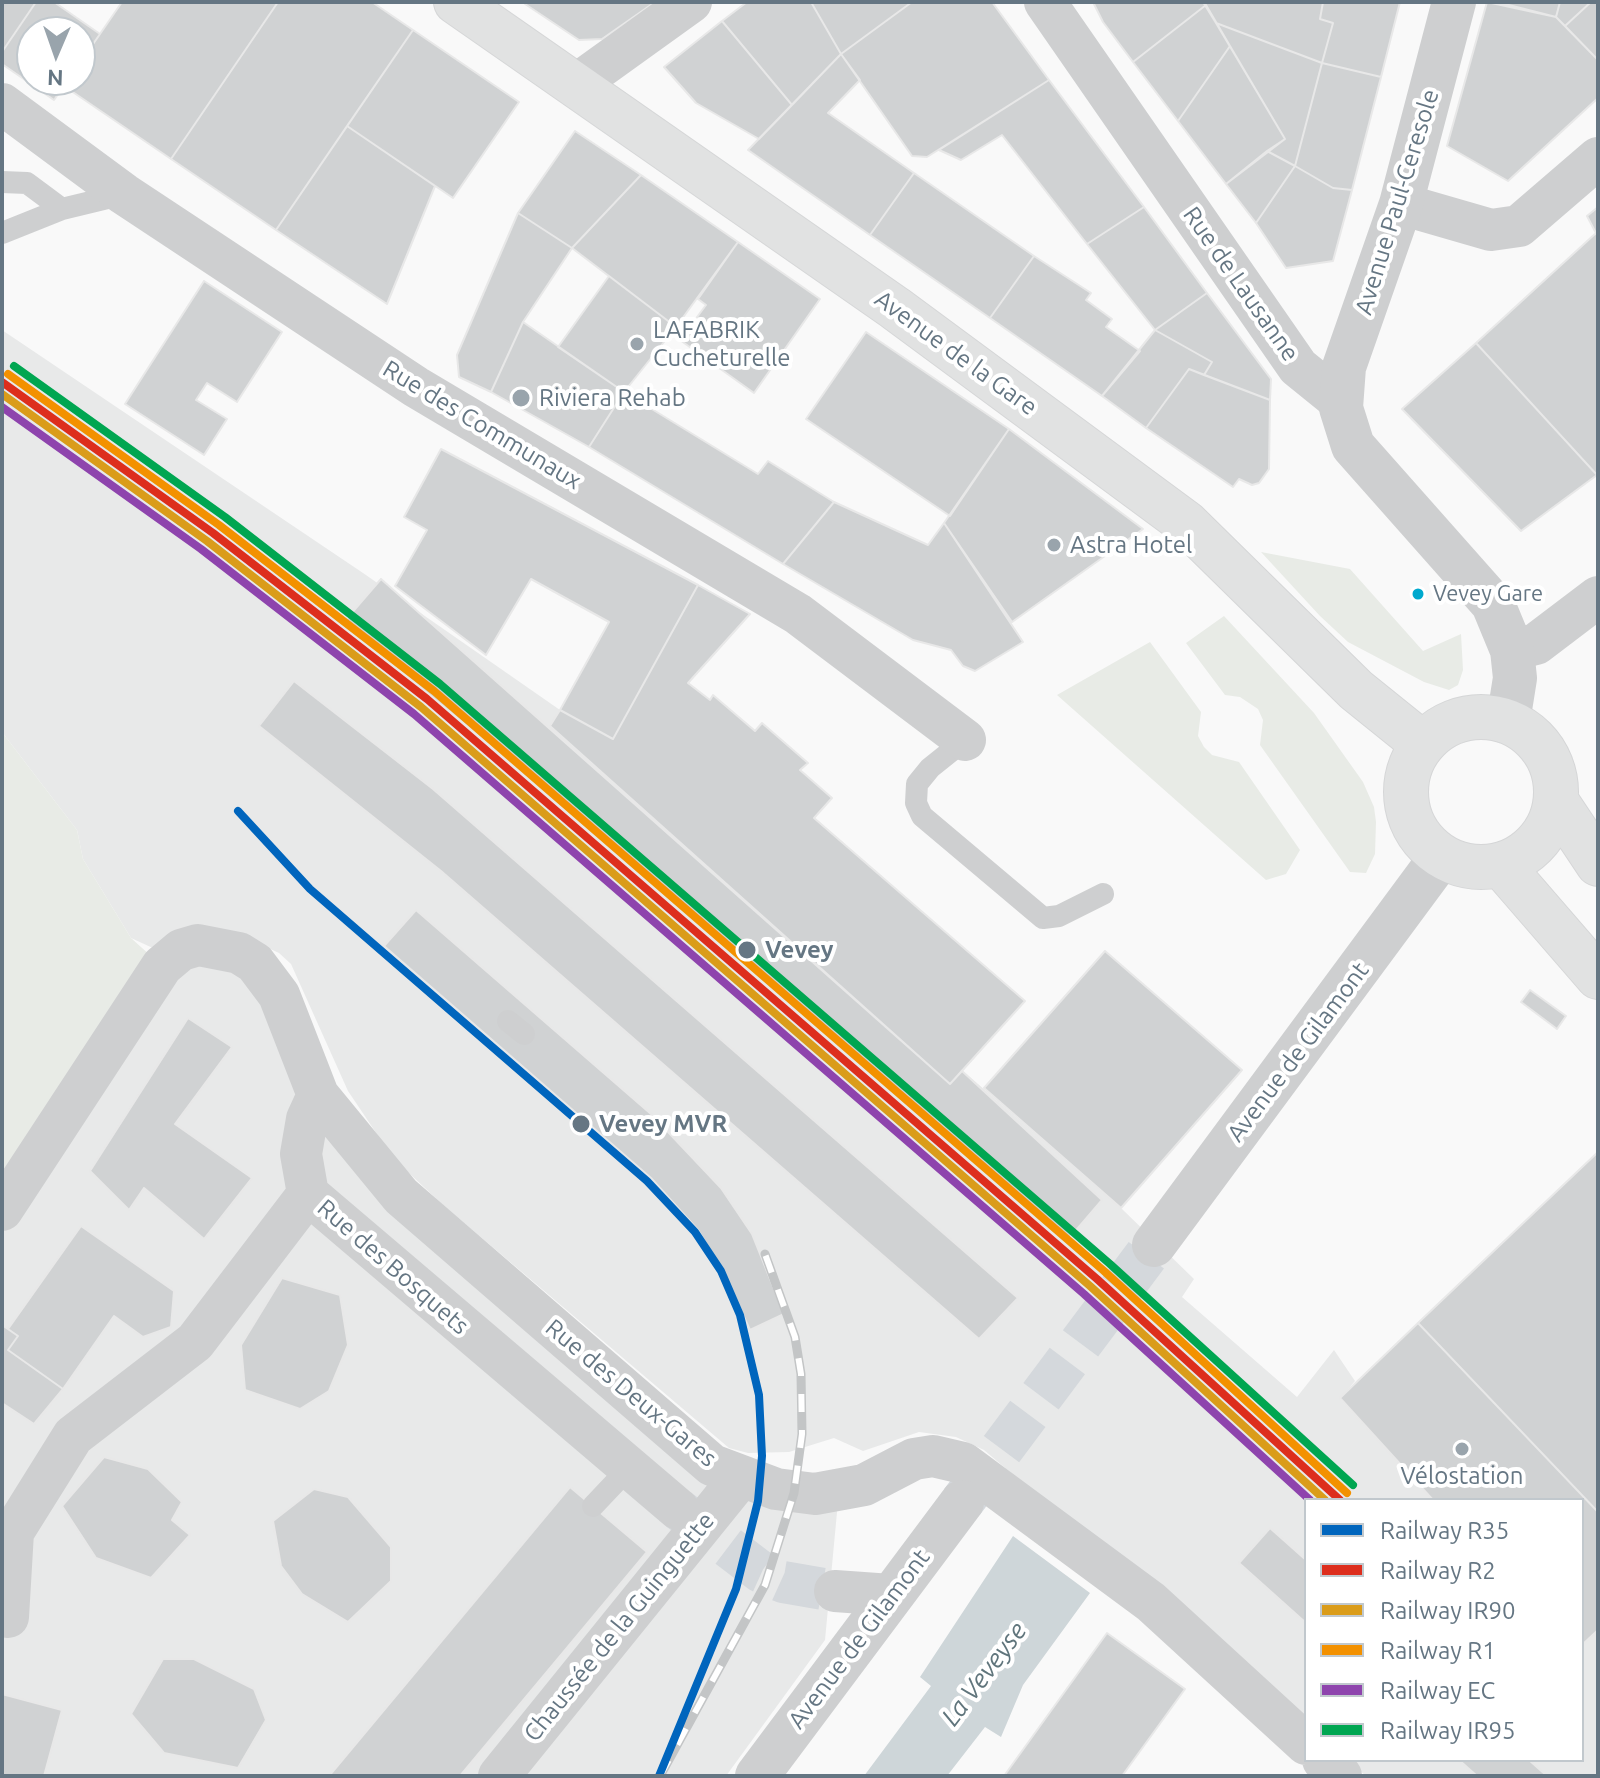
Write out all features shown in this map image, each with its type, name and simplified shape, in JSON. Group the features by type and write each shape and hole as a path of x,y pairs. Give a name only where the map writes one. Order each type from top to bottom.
{"main road":[{"name":"Avenue de la Gare","path":"456,2 895,308 1186,523 1356,690 1423,744"},
{"path":"1485,717 1508,722 1525,731 1550,761 1556,801 1554,815 1539,841 1515,860 1481,868 1441,857 1424,843 1412,825 1406,804 1408,772 1423,744 1441,728 1462,719 1485,717"},
{"path":"1556,801 1598,864"},
{"path":"1501,865 1598,977"}],"street":[{"path":"577,84 691,2"},
{"name":"Rue de Lausanne","path":"1045,2 1298,367 1340,401"},
{"name":"Avenue Paul-Ceresole","path":"1340,401 1344,367 1401,204 1454,2"},
{"name":"Rue des Communaux","path":"2,104 124,194 416,387 798,614 965,740"},
{"path":"1401,204 1491,230 1519,226 1598,158"},
{"path":"1340,401 1343,421 1353,446 1493,604 1512,650 1515,678 1508,722"},
{"path":"1512,650 1536,644 1598,597"},
{"name":"Avenue de Gilamont","path":"1154,1245 1441,857"},
{"path":"2,1210 162,966 181,950 198,945 219,947 255,963 279,995 318,1095"},
{"name":"Rue des Bosquets","path":"318,1095 307,1119 301,1154 308,1194 678,1509"},
{"name":"Rue des Deux-Gares","path":"318,1095 401,1196 712,1465 776,1489 815,1494 864,1485 914,1459 933,1456 963,1463 1151,1602 1304,1742"},
{"path":"8,1617 13,1532 73,1436 195,1342 308,1194"},
{"name":"Chaussée de la Guinguette","path":"499,1776 740,1478"},
{"name":"Avenue de Gilamont","path":"757,1776 962,1502"},
{"path":"835,1591 891,1595"},
{"path":"1325,1762 1341,1776"}],"lane":[{"path":"2,182 27,183 62,209"},
{"path":"2,233 62,209 124,194"},
{"path":"965,740 930,768 917,784 916,803 933,827 1043,918 1059,916 1103,894"},
{"path":"593,1506 628,1469"}],"shaded area":[{"path":"2,330 560,710 613,739 698,585 750,614 689,683 709,700 713,695 755,730 762,723 808,763 801,770 832,798 815,818 1025,1001 963,1071 1121,1208 1194,1279 1182,1297 1297,1397 1334,1350 1355,1381 1340,1399 1431,1498 1304,1498 1304,1722 984,1450 956,1437 919,1432 863,1451 834,1438 789,1452 748,1453 729,1448 443,1205 393,1158 348,1091 291,964 279,953 264,946 155,949 131,938 83,859 77,830 2,732"},
{"path":"1261,552 1350,569 1423,651 1461,634 1463,670 1458,685 1449,690 1424,682 1348,642"},
{"path":"1224,616 1314,713 1363,782 1374,807 1376,822 1375,854 1366,873 1350,872 1260,745 1263,720 1258,709 1240,697 1225,695 1186,643"},
{"path":"1150,642 1201,712 1198,736 1204,747 1212,755 1239,762 1300,850 1286,874 1266,880 1057,695"},
{"path":"2,732 77,830 83,859 131,938 162,966 2,1210"},
{"path":"239,953 318,1095 712,1465 839,1491 825,1640 726,1776 2,1776 2,1210 162,966"},
{"path":"1598,1630 1598,1776 1366,1776 1350,1762 1584,1762 1584,1643"}],"water":[{"name":"La Veveyse","path":"1013,1536 1090,1593 1023,1685 1001,1737 985,1727 947,1776 864,1776 931,1686 920,1677"}],"building":[{"path":"2,2 36,2 26,16 16,16 16,31 2,52"},
{"path":"36,2 54,2 74,16 26,16"},
{"path":"122,2 278,2 171,159 79,96 96,96 96,40"},
{"path":"278,2 372,2 413,30 276,230 171,159"},
{"path":"655,2 602,39 579,40 525,4"},
{"path":"747,2 811,2 841,54 792,105 722,21"},
{"path":"811,2 912,2 841,54"},
{"path":"912,2 992,2 1049,80 927,157 912,156 841,54"},
{"path":"1093,2 1203,2 1206,5 1133,62 1103,22"},
{"path":"1203,2 1323,2 1320,19 1333,23 1322,63 1216,23"},
{"path":"1323,2 1400,2 1381,77 1322,63 1333,23 1320,19"},
{"path":"1487,2 1556,17 1598,60 1598,98 1508,181 1447,146"},
{"path":"1497,2 1560,2 1556,17"},
{"path":"1560,2 1591,2 1565,26 1556,17"},
{"path":"1591,2 1598,2 1598,60 1565,26"},
{"path":"1206,5 1230,46 1178,121 1133,62"},
{"path":"722,21 792,105 759,139 696,103 664,67"},
{"path":"1216,23 1322,63 1295,166 1267,151 1285,139"},
{"path":"413,30 519,102 453,198 347,126"},
{"path":"16,31 16,74 2,64 2,52"},
{"path":"1230,46 1285,139 1226,184 1178,121"},
{"path":"841,54 860,80 828,113 914,173 870,235 748,150"},
{"path":"1322,63 1381,77 1352,190 1333,188 1295,166"},
{"path":"1049,80 1144,207 1087,244 1002,135 961,160 939,150"},
{"path":"347,126 435,186 387,304 276,230"},
{"path":"575,131 641,175 572,248 518,213"},
{"path":"1267,151 1295,166 1256,223 1226,184"},
{"path":"1295,166 1333,188 1352,190 1333,261 1286,268 1256,223"},
{"path":"914,173 1034,256 990,318 870,235"},
{"path":"641,175 738,242 676,327 572,248"},
{"path":"1144,207 1207,293 1155,330 1087,244"},
{"path":"1598,207 1598,237 1587,216"},
{"path":"518,213 572,248 523,322 491,392 459,377 457,355"},
{"path":"1596,233 1598,237 1597,475 1476,343"},
{"path":"738,242 820,299 754,393 680,340 706,305 698,299"},
{"path":"1034,256 1091,293 1086,300 1112,319 1106,327 1140,351 1102,396 990,318"},
{"path":"609,276 676,327 624,392 558,347"},
{"path":"204,281 282,332 237,402 207,383 196,400 227,419 204,455 125,404"},
{"path":"1207,293 1271,379 1270,400 1204,375 1212,362 1155,330"},
{"path":"523,322 624,392 589,447 491,392"},
{"path":"1155,330 1212,362 1204,375 1189,369 1146,428 1102,396"},
{"path":"866,332 1009,429 950,516 806,419"},
{"path":"1476,343 1597,475 1521,531 1402,409"},
{"path":"1189,369 1270,400 1269,469 1259,483 1252,485 1239,479 1233,487 1146,428"},
{"path":"624,392 758,474 768,461 834,502 783,564 589,447"},
{"path":"1009,429 1143,529 1012,622 944,523"},
{"path":"441,449 698,585 613,739 560,710 609,622 531,579 486,655 395,586 427,530 404,517"},
{"path":"834,502 928,545 944,523 1023,642 975,671 963,666 951,650 913,640 783,564"},
{"path":"381,579 950,1084 962,1071 1102,1200 1066,1242 651,879 343,623"},
{"path":"698,585 750,614 688,683 710,700 713,695 755,731 762,723 808,763 800,770 832,798 814,818 1025,1001 950,1084 550,726 560,710 613,739"},
{"path":"294,681 433,789 1018,1298 979,1339 441,871 259,726"},
{"path":"416,910 651,1114 721,1188 752,1234 784,1314 750,1330 723,1271 698,1230 651,1178 384,946"},
{"path":"1105,951 1242,1070 1121,1208 984,1088"},
{"path":"1530,990 1566,1016 1557,1029 1521,1002"},
{"path":"188,1018 232,1047 175,1124 252,1178 204,1239 144,1188 129,1210 90,1171"},
{"path":"1598,1152 1598,1512 1418,1323"},
{"path":"81,1226 174,1291 171,1327 143,1337 114,1316 63,1389 8,1350 18,1336 8,1329"},
{"path":"282,1278 340,1295 348,1345 329,1391 300,1409 245,1390 241,1345"},
{"name":"Vélostation","path":"1418,1323 1598,1512 1598,1630 1584,1643 1584,1498 1431,1498 1340,1398"},
{"path":"2,1325 18,1336 8,1350 63,1389 34,1424 2,1403"},
{"path":"104,1457 148,1469 182,1502 172,1520 190,1535 151,1578 96,1558 62,1506"},
{"path":"570,1487 647,1552 460,1776 329,1776"},
{"path":"314,1489 348,1497 391,1547 391,1581 348,1622 302,1594 281,1566 273,1521"},
{"path":"1270,1528 1304,1558 1304,1621 1239,1563"},
{"path":"1107,1633 1185,1689 1122,1776 1004,1776"},
{"path":"163,1659 194,1659 254,1689 266,1720 238,1768 164,1753 131,1714"},
{"path":"2,1694 62,1710 44,1776 2,1776"},
{"path":"1461,1762 1531,1762 1547,1776 1477,1776"}],"tunnel":[{"path":"962,1502 1154,1245"},
{"path":"678,1509 761,1572 783,1582 835,1591"}],"railway":[{"path":"660,1776 765,1585 794,1493 802,1434 801,1374 795,1337 765,1254"}],"rail line":[{"name":"IR95","path":"14,366 225,517 440,684 1110,1264 1353,1485"},
{"name":"R1","path":"8,374 219,525 434,691 1104,1271 1347,1493"},
{"name":"R2","path":"2,382 213,533 427,699 1097,1279 1338,1498"},
{"name":"IR90","path":"2,394 207,541 421,707 1090,1286 1323,1498"},
{"name":"EC","path":"2,407 201,549 414,714 1084,1294 1308,1498"},
{"name":"R35","path":"238,811 310,889 647,1181 695,1232 721,1271 740,1315 759,1395 762,1456 758,1501 736,1589 659,1776"}],"place":[{"name":"LAFABRIK Cucheturelle","path":"637,344"},
{"name":"Riviera Rehab","path":"521,398"},
{"name":"Astra Hotel","path":"1054,545"},
{"name":"Vevey Gare","path":"1418,594"},
{"name":"Vevey","path":"747,950"},
{"name":"Vevey MVR","path":"581,1124"},
{"name":"Vélostation","path":"1462,1449"}]}
